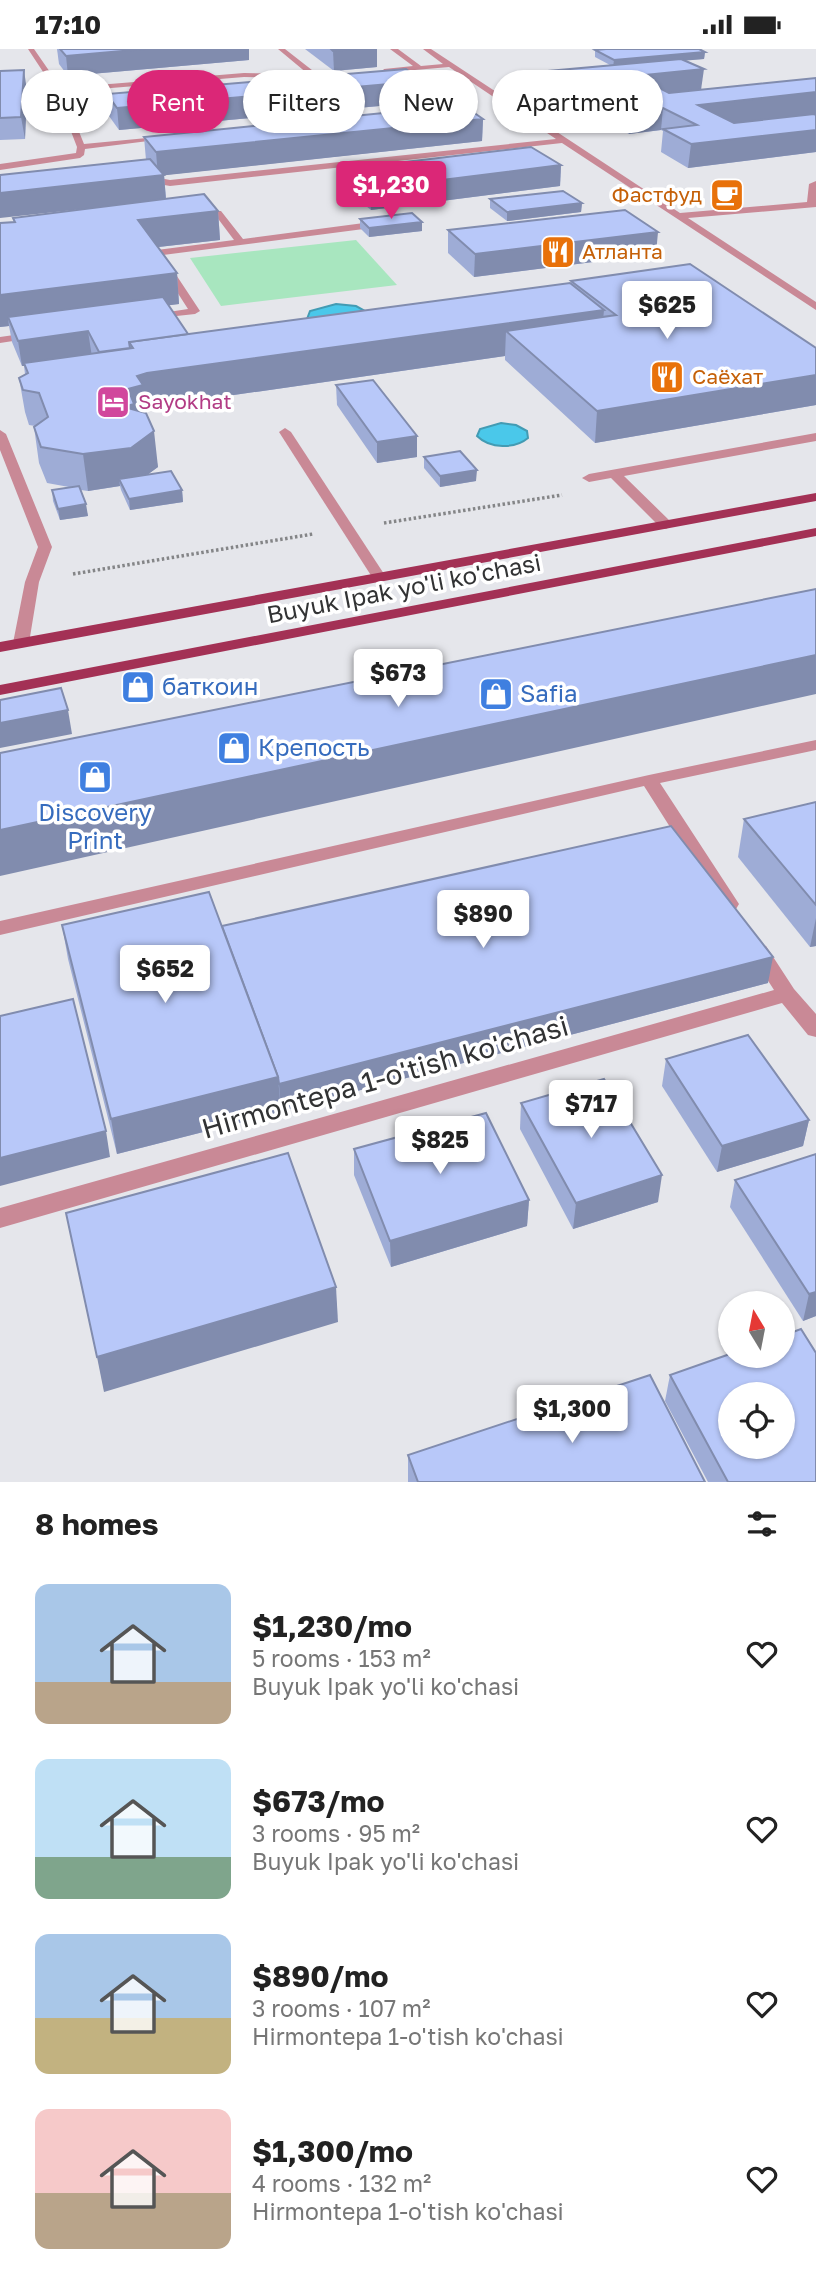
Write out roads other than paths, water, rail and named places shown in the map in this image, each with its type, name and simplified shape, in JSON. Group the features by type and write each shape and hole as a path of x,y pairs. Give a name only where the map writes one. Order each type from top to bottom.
{"main road":[{"name":"Buyuk Ipak yo'li ko'chasi","path":"0,647 816,497"},
{"name":"Buyuk Ipak yo'li ko'chasi","path":"0,690 816,532"}],"street":[{"path":"31,49 45,70"},
{"path":"281,49 308,70"},
{"path":"393,49 420,68"},
{"path":"428,49 816,307"},
{"path":"369,72 451,65"},
{"path":"113,86 243,75"},
{"path":"0,167 80,155 81,147 76,133"},
{"path":"81,147 177,138"},
{"path":"135,181 155,180 170,183 565,139"},
{"path":"680,216 814,204 813,184 816,184"},
{"path":"177,217 218,213 240,241"},
{"path":"143,319 195,311 157,253 379,224"},
{"path":"0,340 52,332"},
{"path":"285,432 379,577"},
{"path":"0,435 45,547 32,582 20,643"},
{"path":"589,478 816,437"},
{"path":"614,474 666,524"},
{"path":"0,929 649,780 816,745"},
{"path":"649,780 736,915"},
{"path":"751,938 787,994 816,1028"},
{"name":"Hirmontepa 1-o'tish ko'chasi","path":"0,1218 787,994"}],"water":[{"path":"336,304 356,306 367,312 307,319 310,311"},
{"path":"501,423 516,425 527,431 528,438 523,442 503,446 489,443 477,436 480,429"}],"place":[{"name":"Фастфуд","path":"727,195"},
{"name":"Атланта","path":"558,252"},
{"name":"Саёхат","path":"667,377"},
{"name":"Sayokhat","path":"113,402"},
{"name":"баткоин","path":"138,687"},
{"name":"Safia","path":"496,694"},
{"name":"Крепость","path":"234,748"},
{"name":"Discovery Print","path":"95,777"}]}
